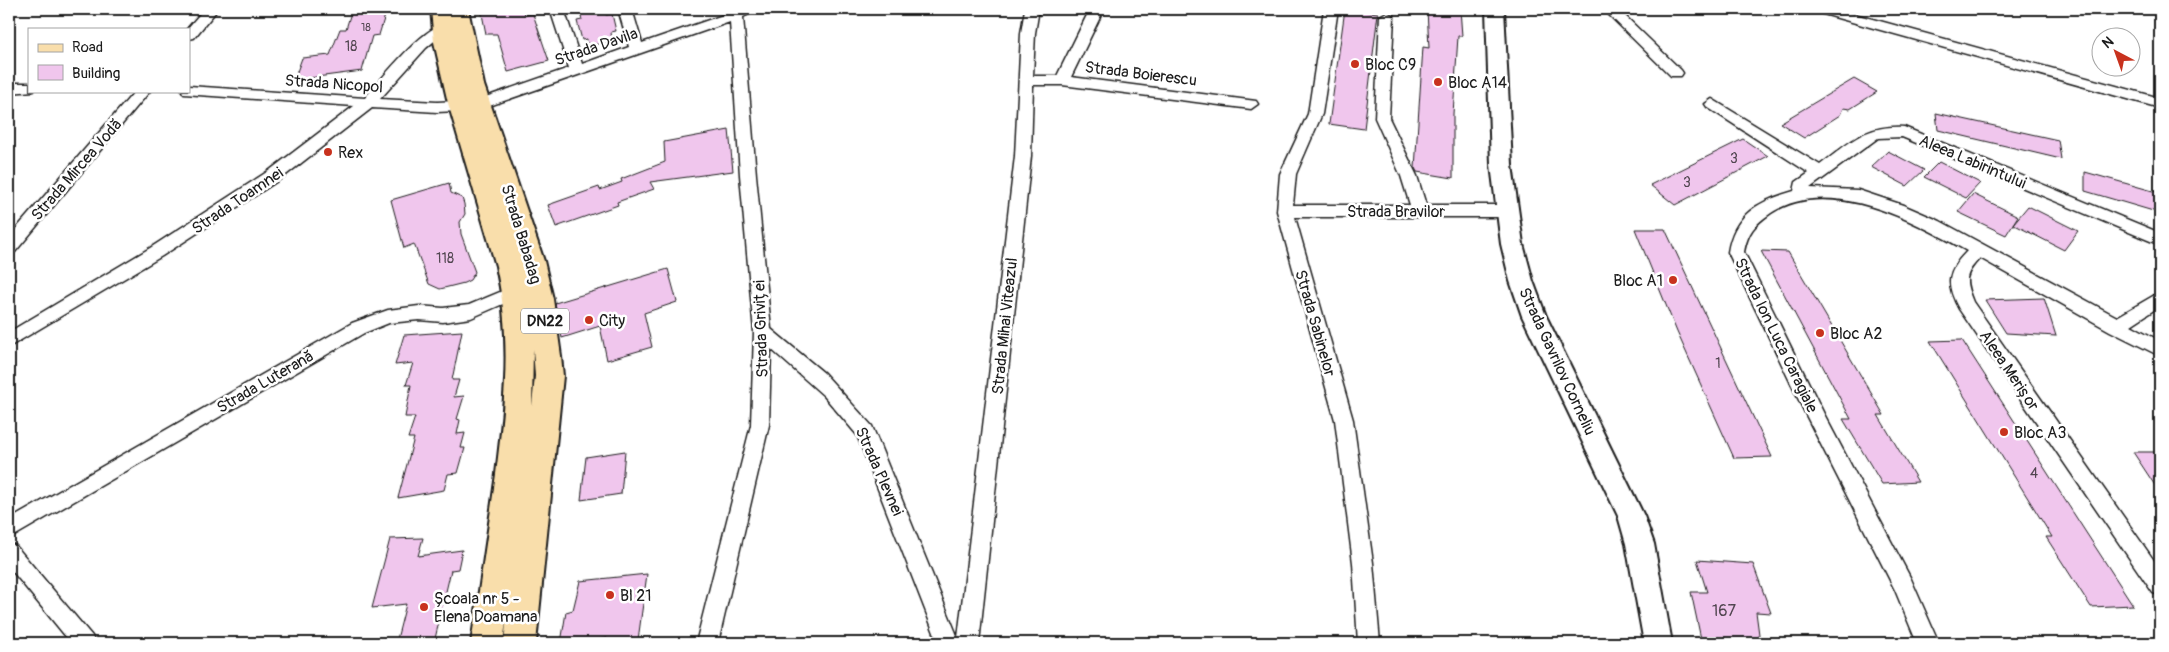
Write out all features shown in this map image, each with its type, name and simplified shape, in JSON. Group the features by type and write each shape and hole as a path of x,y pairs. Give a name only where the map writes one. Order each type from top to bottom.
{"main road":[{"name":"Strada Babadag","path":"458,9 468,106 520,223 538,282 547,337 549,376 520,643"},
{"name":"Strada Babadag","path":"441,18 468,106 515,293 522,340 521,385 497,583 487,643"}],"street":[{"path":"190,34 211,9"},
{"path":"557,9 577,71"},
{"path":"625,9 637,50"},
{"name":"Strada Davila","path":"468,106 637,50 736,11 753,9"},
{"name":"Strada Mihai Viteazul","path":"968,643 1022,166 1028,33 1032,9"},
{"path":"1062,80 1097,9"},
{"name":"Strada Sabinelor","path":"1331,9 1315,114 1288,174 1285,212 1344,420 1363,563 1369,643"},
{"name":"Strada Gavrilov Corneliu","path":"1495,9 1506,211 1521,284 1632,516 1640,544 1658,643"},
{"path":"1610,9 1676,73"},
{"path":"1821,9 1972,49 2160,103"},
{"name":"Strada Griviței","path":"707,643 760,425 763,332 748,175 736,11"},
{"path":"1387,16 1382,118 1409,176 1420,211"},
{"name":"Strada Toamnei","path":"9,340 240,200 297,159 368,102 421,45 441,18"},
{"name":"Strada Boierescu","path":"1026,81 1062,80 1251,104"},
{"path":"9,88 28,88"},
{"name":"Strada Nicopol","path":"190,91 468,106"},
{"name":"Strada Mircea Vodă","path":"9,248 142,92"},
{"path":"1712,104 1821,173"},
{"name":"Aleea Labirintului","path":"1801,194 1802,186 1874,134 1887,131 1904,132 2160,239"},
{"name":"Strada Ion Luca Caragiale","path":"1928,643 1904,586 1816,417 1736,252 1739,234 1749,220 1778,200 1801,194 1858,196 1925,221 2160,349"},
{"name":"Strada Bravilor","path":"1285,212 1506,211"},
{"name":"Aleea Merișor","path":"1978,250 1960,269 1956,283 1965,304 2046,424 2160,586"},
{"name":"Strada Luterană","path":"9,530 358,328 388,317 419,313 443,315 471,311 538,282"},
{"path":"2116,326 2160,298"},
{"name":"Strada Plevnei","path":"763,332 845,404 865,431 949,643"},
{"path":"9,552 84,643"}],"building":[{"path":"352,9 387,9 379,35 372,36 362,71 294,80 302,58 330,55 340,29 346,29"},
{"path":"481,9 523,9 525,15 533,14 549,61 508,72 497,34 486,34"},
{"path":"579,9 605,9 606,15 612,14 616,31 611,32 612,41 588,46 587,39 582,40 577,21 582,20"},
{"name":"Bloc C9","path":"1345,9 1378,13 1364,129 1329,124"},
{"name":"Bloc A14","path":"1427,9 1460,9 1462,36 1458,36 1453,114 1453,178 1417,172 1415,168 1423,47 1429,48"},
{"path":"1854,79 1877,92 1850,109 1843,108 1840,115 1804,138 1780,123"},
{"path":"1936,113 2058,140 2061,159 1938,130"},
{"path":"729,130 733,171 650,182 654,189 617,202 618,205 556,227 548,205 599,187 600,190 622,182 621,179 665,162 664,142"},
{"path":"1743,139 1768,156 1675,205 1650,185"},
{"path":"1888,151 1924,170 1907,186 1871,167"},
{"path":"1939,162 1980,183 1966,198 1924,177"},
{"path":"2085,172 2160,193 2160,213 2085,191"},
{"path":"449,183 451,193 462,198 464,204 465,214 460,222 461,234 475,272 470,280 464,283 440,289 429,284 414,244 404,248 391,200"},
{"path":"1973,194 2018,216 2006,235 1958,212"},
{"path":"2028,206 2078,231 2064,250 2013,224"},
{"path":"1635,229 1665,229 1772,457 1734,458 1677,332"},
{"name":"Bloc A2","path":"1761,251 1788,252 1884,415 1878,415 1918,482 1882,484 1843,419 1851,419"},
{"name":"City","path":"668,269 677,302 644,313 652,347 607,360 600,326 562,338 555,303"},
{"path":"2044,298 2056,336 2006,333 1985,300"},
{"path":"462,331 452,380 459,380 454,397 464,396 457,419 460,420 457,434 465,433 461,448 465,448 458,473 448,474 444,490 398,498 414,438 408,438 415,417 405,417 411,385 406,385 413,363 395,365 404,335"},
{"name":"Bloc A3","path":"1962,340 2133,605 2091,607 2046,537 2052,537 1930,341"},
{"path":"625,451 621,494 581,500 586,457"},
{"path":"2133,452 2160,452 2160,493"},
{"name":"Școala nr 5 - Elena Doamana","path":"423,538 418,556 462,550 458,569 451,570 434,643 396,643 406,604 372,608 390,539"},
{"path":"1697,560 1753,564 1771,613 1756,612 1760,642 1701,639 1691,592 1707,592"},
{"name":"Bl 21","path":"647,574 638,640 607,643 607,638 581,643 561,643 566,612 573,610 580,581"}],"place":[{"name":"Bloc C9","path":"1355,64"},
{"name":"Bloc A14","path":"1438,82"},
{"name":"Rex","path":"328,152"},
{"name":"Bloc A1","path":"1673,280"},
{"name":"City","path":"589,320"},
{"name":"Bloc A2","path":"1820,333"},
{"name":"Bloc A3","path":"2004,432"},
{"name":"Bl 21","path":"610,595"},
{"name":"Școala nr 5 - Elena Doamana","path":"424,607"}]}
